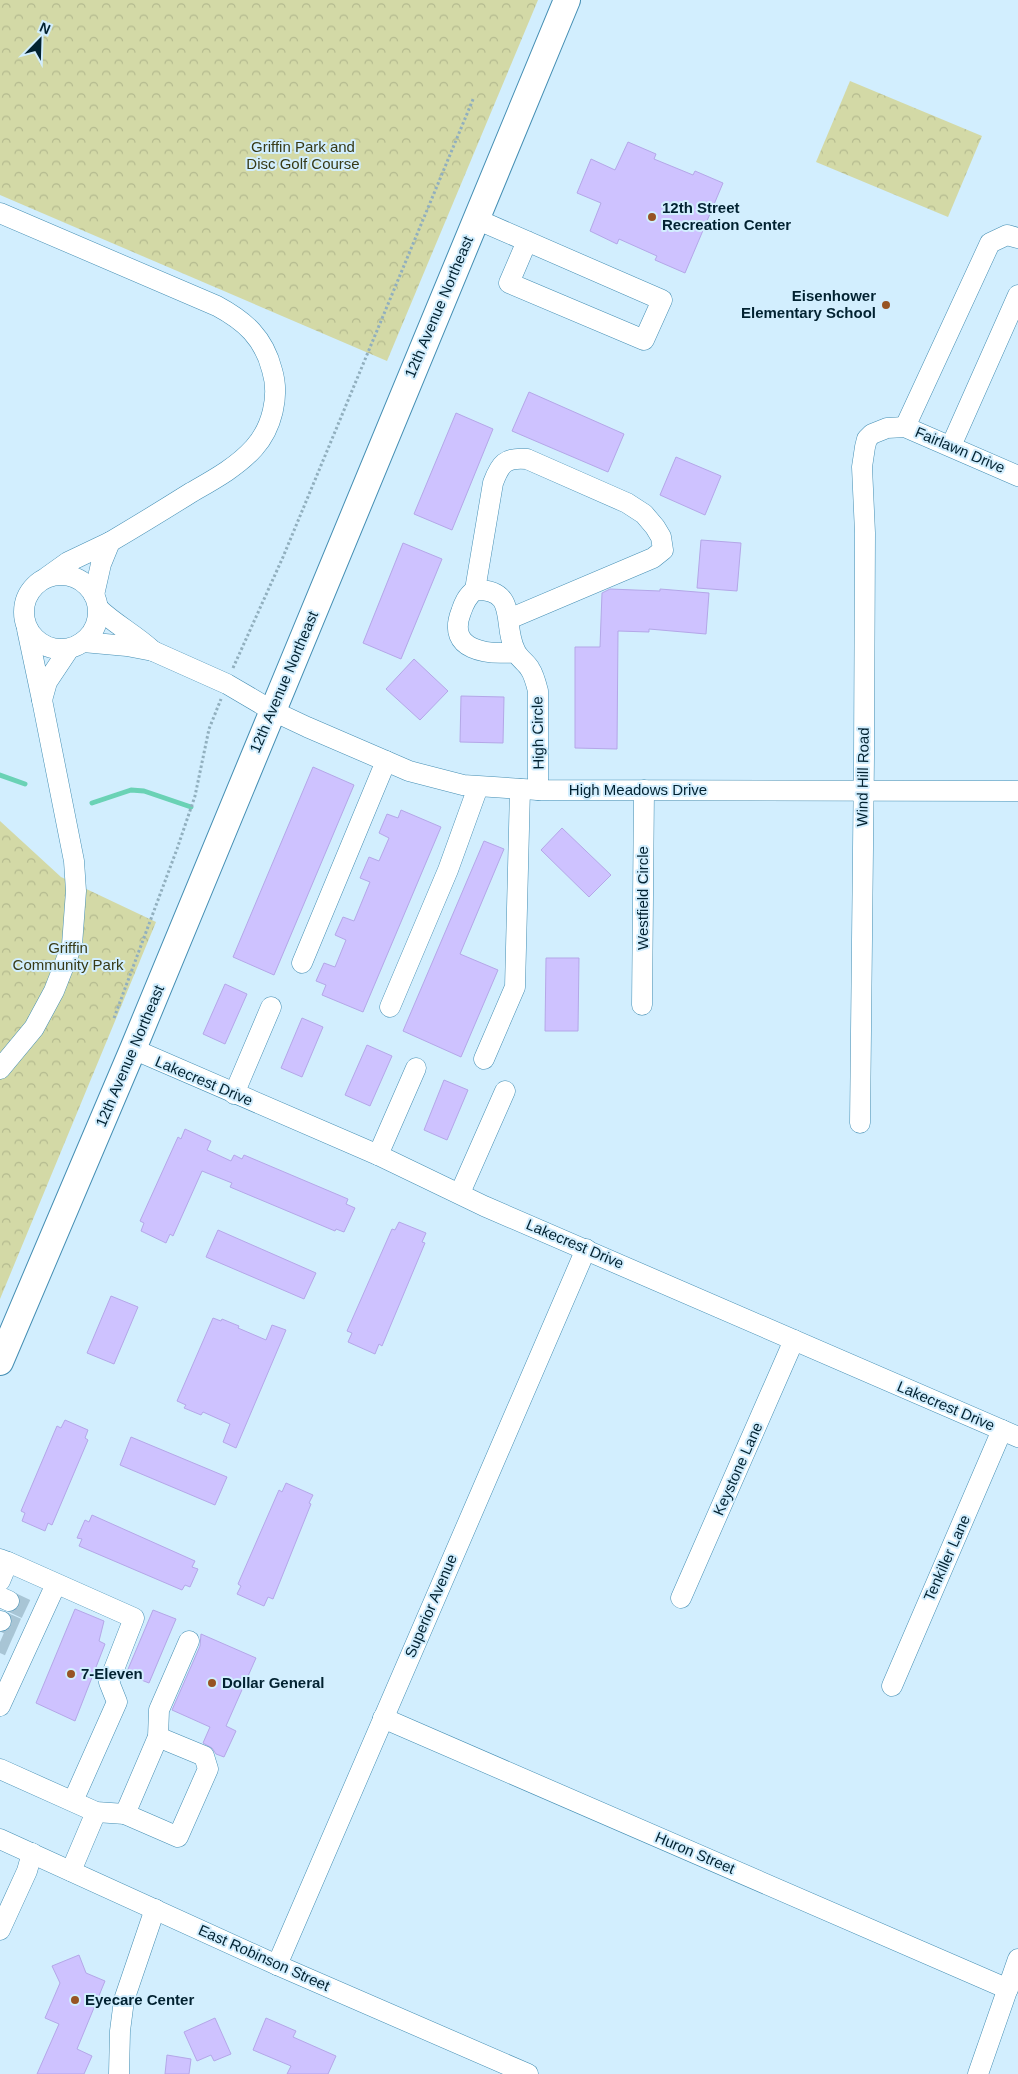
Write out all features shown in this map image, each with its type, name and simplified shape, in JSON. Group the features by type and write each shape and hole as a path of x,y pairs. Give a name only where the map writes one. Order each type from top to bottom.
{"main road":[{"name":"12th Avenue Northeast","path":"0,1362 133,1049 567,0"}],"street":[{"path":"0,213 217,306 238,317 255,334 269,357 274,375 275,394 272,415 254,448 226,472 110,542 68,562 36,584 29,593 24,605 24,617 74,861 76,891 72,945 54,991 34,1028 0,1069"},
{"path":"476,219 527,241 662,300 644,340 509,284 527,241"},
{"path":"905,427 990,243 1007,235 1018,238"},
{"path":"951,446 1018,295"},
{"name":"Fairlawn Drive","path":"872,434 887,428 905,427 1018,476"},
{"name":"Wind Hill Road","path":"860,1123 865,533 862,467 865,447 872,434"},
{"path":"509,619 653,558 664,550 661,537 644,514 627,503 527,459 516,458 507,460 499,468 493,483 475,590 465,601 457,622 459,636 463,642 482,652 502,654 515,652"},
{"path":"42,700 47,682 76,646 90,637 96,626 96,602 101,564 110,542"},
{"path":"47,577 59,574 72,576 83,581 96,602 118,626 137,637 153,651"},
{"name":"High Circle","path":"475,590 491,590 503,600 509,619 511,641 515,652 530,669 538,691 529,789 516,987 484,1059"},
{"path":"24,617 28,629 35,639 45,646 56,649 76,646 127,646 153,651"},
{"name":"High Meadows Drive","path":"153,651 226,684 273,711 386,761 433,778 478,787 644,790 1018,791"},
{"path":"302,963 386,761"},
{"path":"390,1007 448,870 478,787"},
{"name":"Westfield Circle","path":"642,1005 644,790"},
{"path":"234,1094 271,1007"},
{"name":"Lakecrest Drive","path":"133,1049 378,1155 484,1206 1010,1434"},
{"path":"378,1155 416,1068"},
{"path":"460,1193 505,1091"},
{"name":"Superior Avenue","path":"277,1965 586,1249"},
{"name":"Keystone Lane","path":"681,1598 794,1340"},
{"name":"Tenkiller Lane","path":"892,1686 1010,1434"},
{"path":"0,1581 4,1560 134,1618 109,1682 117,1702 73,1801"},
{"path":"2,1698 19,1606 56,1584"},
{"path":"125,1814 158,1737 159,1710 189,1641"},
{"name":"Huron Street","path":"383,1718 1008,1988"},
{"path":"0,1769 96,1812 125,1814 178,1837 208,1769 204,1756 158,1737"},
{"path":"71,1871 96,1812"},
{"name":"East Robinson Street","path":"0,1839 277,1965 528,2074"},
{"path":"0,1930 27,1871 32,1853"},
{"path":"119,2074 120,2031 124,2000 155,1909"},
{"path":"978,2074 1018,1959"}],"path":[{"path":"114,1018 177,849 194,796 209,729 226,684 287,548 474,97"}],"green space":[{"name":"Griffin Park and Disc Golf Course","path":"0,0 538,0 387,361 0,195"},
{"path":"850,81 982,136 948,217 816,162"},
{"name":"Griffin Community Park","path":"0,821 61,877 156,922 0,1299"}],"building":[{"name":"12th Street Recreation Center","path":"628,142 656,154 654,159 693,175 695,171 723,183 685,273 655,260 657,256 619,239 617,244 590,231 601,203 577,193 591,159 615,170"},
{"path":"529,392 624,434 608,472 512,431"},
{"path":"456,413 493,429 452,530 414,514"},
{"path":"676,457 721,476 705,515 660,495"},
{"path":"701,540 741,543 737,591 697,588"},
{"path":"403,543 442,559 401,659 363,643"},
{"path":"610,589 660,591 660,589 709,593 706,634 649,629 649,632 618,631 617,749 575,748 575,647 600,647 602,593"},
{"path":"414,659 448,691 420,720 386,689"},
{"path":"461,696 504,697 503,743 460,742"},
{"path":"313,767 354,785 274,975 233,957"},
{"path":"401,810 441,827 363,1012 322,995 326,985 316,981 324,963 335,967 346,940 335,935 343,917 354,921 370,882 360,878 369,857 379,861 389,838 379,833 387,814 398,818"},
{"path":"562,828 611,875 589,897 541,850"},
{"path":"484,841 504,849 460,954 498,970 461,1057 403,1031"},
{"path":"546,958 579,958 578,1031 545,1031"},
{"path":"225,984 247,994 225,1044 203,1034"},
{"path":"302,1018 323,1027 302,1077 281,1068"},
{"path":"367,1045 392,1056 370,1106 345,1095"},
{"path":"444,1080 468,1090 447,1140 424,1130"},
{"path":"185,1129 211,1141 207,1150 231,1161 234,1155 242,1159 244,1155 348,1199 346,1204 355,1208 344,1232 336,1229 335,1231 230,1187 232,1183 202,1171 173,1236 170,1234 166,1243 141,1231 144,1223 140,1221 178,1137 181,1139"},
{"path":"399,1222 426,1233 422,1242 425,1243 382,1346 379,1344 375,1354 348,1342 352,1333 347,1331 392,1229 395,1230"},
{"path":"218,1230 316,1273 304,1299 206,1257"},
{"path":"111,1296 138,1307 114,1364 87,1353"},
{"path":"213,1318 221,1321 222,1319 239,1326 238,1328 266,1340 272,1325 286,1330 236,1448 223,1442 230,1424 203,1412 201,1415 184,1408 186,1405 177,1401"},
{"path":"65,1420 88,1430 85,1438 88,1440 52,1525 48,1523 45,1531 22,1521 25,1513 21,1511 57,1426 61,1428"},
{"path":"131,1437 227,1477 215,1505 120,1465"},
{"path":"286,1483 313,1495 273,1599 268,1597 264,1606 237,1594 241,1586 238,1584 279,1490 282,1492"},
{"path":"92,1515 195,1561 192,1567 198,1569 190,1587 185,1585 182,1590 79,1546 82,1539 77,1538 85,1520 89,1522"},
{"name":"7-Eleven","path":"75,1609 104,1621 99,1641 105,1644 75,1721 36,1703"},
{"path":"153,1610 176,1619 149,1683 126,1674"},
{"name":"Dollar General","path":"201,1634 256,1658 226,1726 236,1731 224,1757 216,1754 212,1748 203,1743 210,1727 172,1710 200,1646"},
{"name":"Eyecare Center","path":"79,1955 86,1973 105,1981 77,2049 92,2056 84,2074 37,2074 59,2024 45,2018 60,1983 52,1966"},
{"path":"215,2018 231,2054 214,2061 211,2055 197,2061 184,2032"},
{"path":"266,2018 296,2031 293,2037 336,2056 328,2074 287,2074 291,2066 253,2050"},
{"path":"167,2055 191,2059 189,2074 165,2074"}],"waterway":[{"path":"0,775 25,784"},
{"path":"92,803 131,790 144,791 191,807"}],"tunnel":[{"path":"9,1601 26,1609"},
{"path":"1,1621 17,1628"},
{"path":"0,1642 9,1646"}],"place":[{"name":"12th Street Recreation Center","path":"652,217"},
{"name":"Eisenhower Elementary School","path":"886,305"},
{"name":"7-Eleven","path":"71,1674"},
{"name":"Dollar General","path":"212,1683"},
{"name":"Eyecare Center","path":"75,2000"}]}
